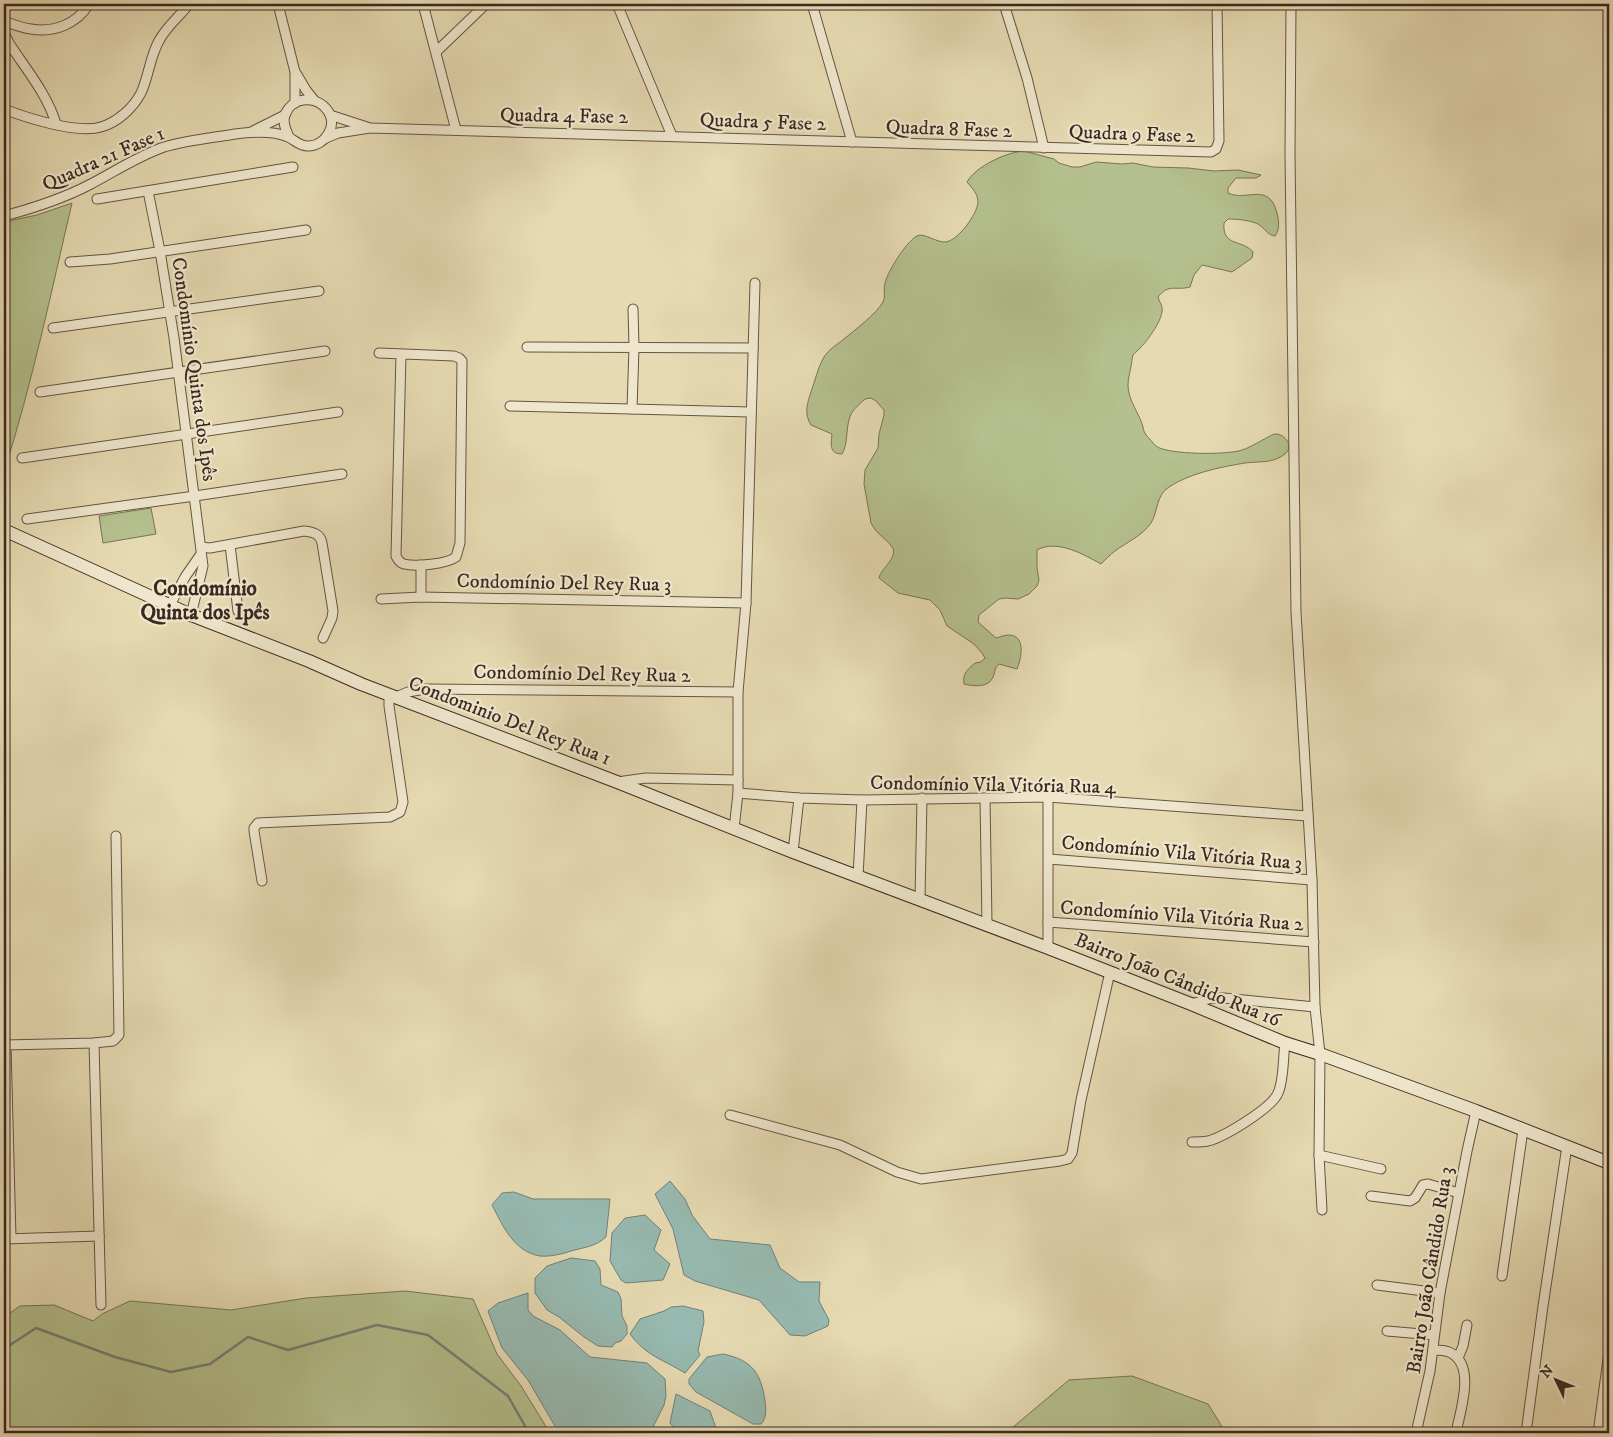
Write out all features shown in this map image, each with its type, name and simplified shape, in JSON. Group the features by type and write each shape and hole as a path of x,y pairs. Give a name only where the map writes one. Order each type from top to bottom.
{"street":[{"path":"4,21 30,29 57,28 79,17 89,4"},
{"path":"4,109 37,121 81,128 99,128 111,123 130,108 140,94 155,48 160,39 168,26 190,4"},
{"path":"278,4 295,72 295,103"},
{"path":"423,4 456,130"},
{"path":"436,52 486,4"},
{"path":"617,4 672,136"},
{"path":"812,4 852,142"},
{"path":"1004,4 1027,78 1044,148"},
{"path":"1042,4 1087,4"},
{"name":"Quadra 9 Fase 2","path":"1044,148 1206,153 1214,151 1219,141 1217,4"},
{"path":"1291,4 1290,154 1296,612 1320,1054 1319,1155 1322,1210"},
{"path":"4,33 46,101 56,124"},
{"path":"295,72 314,100 324,106 330,114 332,122 326,138"},
{"path":"314,100 304,100 295,103 285,116 284,125 289,137 297,144 307,146 318,144 338,133 370,128"},
{"path":"330,114 345,121 370,128"},
{"name":"Quadra 21 Fase 1","path":"248,133 285,116"},
{"name":"Quadra 4 Fase 2","path":"370,128 672,136"},
{"name":"Quadra 21 Fase 1","path":"4,216 63,198 164,147 248,133 272,133 289,137"},
{"name":"Quadra 5 Fase 2","path":"672,136 852,142"},
{"name":"Quadra 8 Fase 2","path":"852,142 1044,148"},
{"path":"97,199 293,168"},
{"name":"Condomínio Quinta dos Ipês","path":"148,191 170,312 203,566 190,615"},
{"path":"70,262 110,259 306,230"},
{"path":"734,829 738,793 738,692 746,603 755,283"},
{"path":"53,328 319,291"},
{"path":"632,409 633,309"},
{"path":"527,347 753,348"},
{"path":"40,392 325,351"},
{"path":"379,353 454,356 459,358 462,365 460,543 458,553 453,559 448,561 421,565 402,564 396,556 401,354"},
{"path":"510,406 751,412"},
{"path":"22,458 338,412"},
{"path":"27,519 342,474"},
{"name":"Condominio Del Rey Rua 1","path":"4,530 190,615 734,829"},
{"path":"170,605 201,551 304,531 310,532 319,536 322,542 333,611 324,638"},
{"path":"230,545 238,611"},
{"path":"421,565 421,597"},
{"name":"Condomínio Del Rey Rua 3","path":"382,599 421,597 746,603"},
{"name":"Condomínio Del Rey Rua 2","path":"393,695 425,688 738,692"},
{"path":"262,881 254,831 258,823 390,816 400,812 403,802 388,706 393,695"},
{"name":"Condominio Del Rey Rua 1","path":"617,782 646,778 738,780"},
{"name":"Condomínio Vila Vitória Rua 4","path":"738,793 798,798 862,800 1048,798 1308,816"},
{"path":"793,852 798,798"},
{"path":"920,899 922,798"},
{"path":"985,798 987,924"},
{"path":"1048,798 1048,948"},
{"path":"858,877 862,800"},
{"name":"Bairro João Cândido Rua 16","path":"734,829 987,924 1285,1043 1476,1111 1609,1162"},
{"path":"99,1236 7,1238 5,1045 94,1043 113,1041 120,1035 116,836"},
{"name":"Condomínio Vila Vitória Rua 3","path":"1049,859 1312,880"},
{"name":"Condomínio Vila Vitória Rua 2","path":"1048,922 1314,942"},
{"path":"730,1115 840,1145 897,1172 920,1179 1066,1160 1072,1153 1081,1100 1110,972"},
{"path":"1191,1004 1212,998 1224,998 1316,1007"},
{"path":"94,1043 101,1305"},
{"path":"1192,1142 1208,1141 1222,1136 1257,1114 1273,1101 1280,1090 1285,1043"},
{"name":"Bairro João Cândido Rua 3","path":"1416,1433 1426,1393 1440,1293 1476,1111"},
{"path":"1502,1276 1523,1130"},
{"path":"1526,1433 1567,1146"},
{"path":"1319,1155 1381,1169"},
{"path":"1371,1196 1410,1201 1415,1198 1423,1185 1428,1184 1459,1193"},
{"path":"1377,1285 1440,1293"},
{"path":"1458,1358 1463,1346 1467,1325"},
{"path":"1387,1331 1434,1335"},
{"path":"1433,1350 1449,1352 1458,1358 1464,1368 1464,1391 1456,1433"},
{"path":"1598,1433 1609,1352"}],"green space":[{"path":"1024,151 1054,159 1059,163 1072,167 1080,167 1096,162 1133,163 1153,167 1214,171 1238,170 1261,175 1256,178 1236,178 1228,188 1228,193 1235,195 1256,194 1268,198 1273,203 1277,213 1277,233 1275,236 1270,234 1258,224 1251,222 1228,219 1224,223 1226,236 1234,242 1249,248 1253,252 1252,258 1232,272 1202,265 1194,275 1190,287 1169,289 1158,297 1162,308 1161,317 1148,339 1133,355 1128,390 1145,433 1156,446 1162,449 1185,453 1235,452 1246,449 1275,434 1282,436 1288,441 1289,448 1285,454 1276,459 1226,466 1177,482 1162,494 1153,519 1147,528 1115,551 1101,564 1078,552 1061,547 1045,547 1037,550 1039,580 1037,586 1029,594 1018,599 999,599 979,615 978,622 996,638 1008,635 1018,639 1021,654 1017,669 999,664 990,682 979,686 964,684 965,675 968,670 975,663 981,662 985,658 974,644 947,626 940,610 930,600 898,593 879,578 894,551 871,523 864,484 865,470 878,448 884,410 871,398 865,399 851,414 846,445 842,454 838,454 831,445 832,434 811,425 807,417 807,409 808,401 824,357 880,307 884,300 884,285 890,271 908,244 920,235 942,242 956,237 971,220 977,207 977,196 967,182 971,176 992,161 1009,154"},
{"path":"72,203 32,372 4,472 4,222 37,215"},
{"path":"151,508 156,534 103,543 99,516"},
{"path":"405,1291 473,1299 497,1354 521,1386 550,1433 4,1433 4,1317 20,1306 54,1305 93,1321 102,1314 130,1301 231,1310 306,1298"},
{"path":"1132,1376 1208,1404 1226,1433 1006,1433 1069,1380"}],"water":[{"path":"670,1181 685,1199 692,1215 710,1239 770,1245 780,1268 799,1282 820,1282 819,1301 829,1320 828,1326 805,1336 790,1335 759,1300 695,1281 684,1275 673,1229 655,1194"},
{"path":"514,1192 533,1199 610,1199 606,1237 594,1245 552,1256 531,1254 516,1244 510,1237 492,1205 502,1193"},
{"path":"645,1215 661,1230 654,1250 670,1264 663,1280 626,1283 621,1280 610,1261 612,1233 625,1218"},
{"path":"571,1258 595,1261 600,1269 601,1285 618,1292 621,1299 622,1316 627,1326 627,1334 612,1347 598,1346 584,1337 547,1310 535,1293 535,1278 547,1266"},
{"path":"528,1293 528,1310 533,1316 560,1330 590,1357 647,1363 665,1379 666,1396 664,1405 650,1433 559,1433 528,1380 502,1348 488,1311 498,1303"},
{"path":"683,1306 703,1311 704,1322 698,1351 700,1355 685,1373 649,1353 630,1334 640,1319 671,1307"},
{"path":"723,1354 748,1364 758,1375 766,1407 765,1416 761,1424 753,1424 696,1392 689,1384 689,1379 707,1357"},
{"path":"676,1394 710,1411 717,1431 725,1433 678,1433 670,1423"}],"waterway":[{"path":"4,1349 36,1328 115,1357 171,1372 210,1364 248,1337 288,1350 377,1325 428,1335 508,1396 529,1433"}],"district":[{"name":"Condomínio Quinta dos Ipês","path":"205,600"}]}
